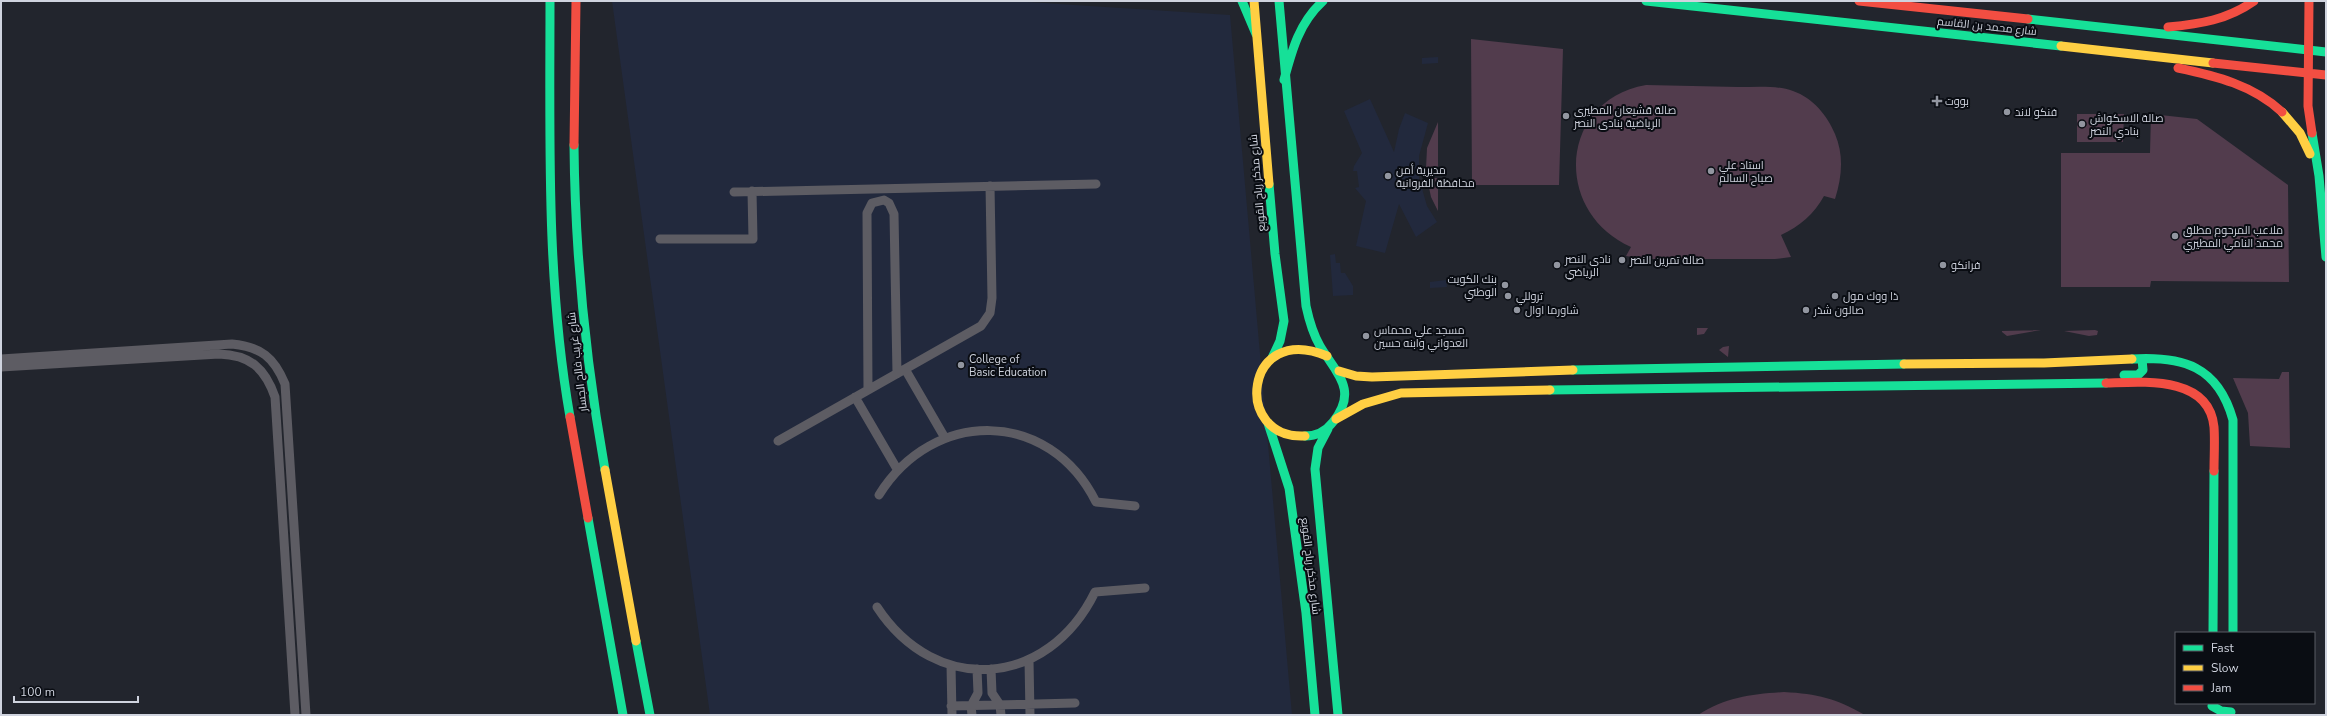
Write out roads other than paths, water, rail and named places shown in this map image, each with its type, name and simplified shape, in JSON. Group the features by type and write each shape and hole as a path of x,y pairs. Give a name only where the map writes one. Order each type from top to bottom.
{"street":[{"name":"شارع غريب فالح الجسار","path":"550,1 550,193 556,298 566,393 623,715"},
{"path":"570,1 576,19"},
{"path":"576,19 578,1"},
{"path":"1242,1 1256,34"},
{"name":"شارع مذكر رباح القوبع","path":"1254,1 1275,254 1284,321 1280,341 1271,359"},
{"path":"1279,1 1284,80 1306,306 1316,338 1327,356 1340,371 1344,383 1345,396 1342,408 1336,419 1329,427 1314,435 1297,437 1276,430 1268,423 1260,411 1256,390 1262,370 1271,359 1281,352 1298,348 1316,351 1327,356"},
{"path":"1284,80 1298,31 1306,18 1323,1"},
{"name":"شارع محمد بن القاسم","path":"1646,1 2326,75"},
{"name":"شارع محمد بن القاسم","path":"1859,1 2326,52"},
{"path":"2144,31 2213,23 2240,11 2254,1"},
{"path":"2309,1 2310,51 2308,74 2310,124 2319,176 2326,257"},
{"name":"شارع غريب فالح الجسار","path":"576,19 576,211 581,296 598,437 650,715"},
{"path":"2120,52 2153,63 2231,80 2257,91 2279,108 2297,129 2305,141 2319,176"},
{"path":"734,192 1096,184"},
{"path":"778,441 981,326 988,319 992,298 990,186"},
{"path":"878,189 878,200"},
{"path":"660,239 753,239 752,191"},
{"path":"868,390 867,213 872,203 878,200 889,203 894,214 897,374"},
{"path":"1,359 232,344 249,346 272,360 279,370 285,384 306,715"},
{"path":"1,367 219,354 240,356 261,370 275,397 295,715"},
{"path":"1340,371 1355,376 1370,378 1405,374 1803,365 2030,363 2142,359 2173,360 2198,368 2218,385 2230,407 2235,433 2233,632"},
{"path":"2053,383 2067,377 2138,375 2142,370 2142,359"},
{"path":"1803,365 1806,374 1804,387"},
{"path":"905,369 945,438"},
{"path":"1336,419 1359,404 1399,393 2166,382 2185,388 2194,393 2207,408 2211,417 2215,436 2213,632"},
{"path":"855,397 897,469"},
{"name":"شارع مذكر رباح القوبع","path":"1268,423 1286,472 1289,488 1306,613 1314,715"},
{"name":"شارع مذكر رباح القوبع","path":"1329,427 1318,443 1315,455 1315,469 1338,715"},
{"path":"878,495 897,469 912,456 945,438 973,432 991,431 1026,438 1043,445 1071,466 1083,479 1096,502 1135,506"},
{"path":"877,607 901,637 933,658 951,665 977,669 991,669 1029,660 1059,641 1074,627 1086,610 1095,592 1145,588"},
{"path":"1029,660 1030,715"},
{"path":"951,665 952,711 972,710 1000,705 1075,703"},
{"path":"972,710 978,693 977,669"},
{"path":"991,669 992,692 1000,705 1001,715"},
{"path":"2212,708 2221,711 2231,710"}],"place":[{"name":"بووت","path":"1937,101"},
{"name":"فنكو لاند","path":"2007,112"},
{"name":"صالة قشيعان المطيرى الرياضية بنادى النصر","path":"1566,116"},
{"name":"صالة الاسكواش بنادي النصر","path":"2082,124"},
{"name":"استاد علي صباح السالم","path":"1711,171"},
{"name":"مديرية أمن محافظة الفروانية","path":"1388,176"},
{"name":"ملاعب المرحوم مطلق محمد النامي المطيري","path":"2175,236"},
{"name":"صالة تمرين النصر","path":"1622,260"},
{"name":"نادي النصر الرياضي","path":"1557,265"},
{"name":"فرانكو","path":"1943,265"},
{"name":"بنك الكويت الوطني","path":"1505,285"},
{"name":"تروللي","path":"1508,296"},
{"name":"ذا ووك مول","path":"1835,296"},
{"name":"شاورما اوال","path":"1517,310"},
{"name":"صالون شذر","path":"1806,310"},
{"name":"مسجد علي محماس العدواني وابنه حسين","path":"1366,336"},
{"name":"College of Basic Education","path":"961,365"}]}
